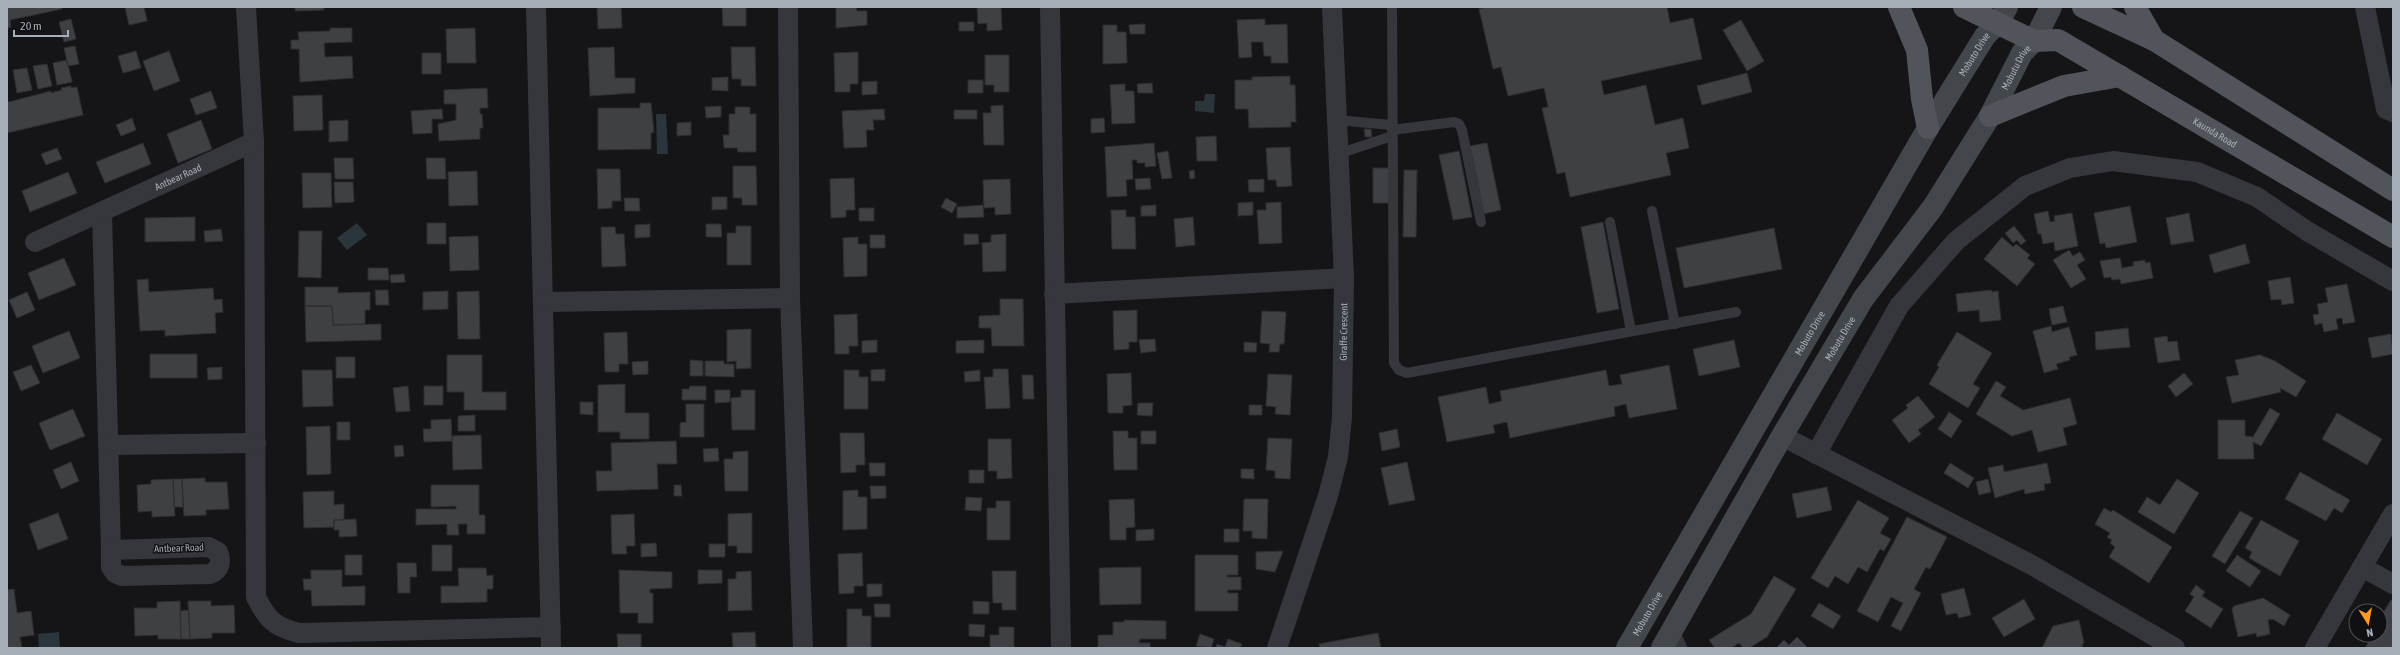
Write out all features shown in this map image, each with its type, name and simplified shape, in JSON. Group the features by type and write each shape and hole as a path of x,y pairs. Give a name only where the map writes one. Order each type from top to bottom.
{"main road":[{"path":"1899,7 1917,50 1922,99 1928,128"},
{"path":"1964,7 2002,15 2034,41"},
{"name":"Mobutu Drive","path":"1670,643 1782,436 1863,299 1933,207 1990,116 2022,53 2034,41 2051,7"},
{"path":"2083,7 2154,40 2393,190"},
{"path":"2135,7 2154,40"},
{"name":"Mobuto Drive","path":"1627,648 1928,128 1985,36 2002,15"},
{"name":"Kaunda Road","path":"2034,41 2058,40 2393,236"},
{"path":"1990,116 2064,86 2120,76"}],"street":[{"path":"246,7 254,142 256,597 271,622 284,630 299,633 551,627"},
{"path":"536,7 551,648"},
{"path":"788,7 790,298 803,648"},
{"path":"1050,7 1061,648"},
{"name":"Giraffe Crescent","path":"1277,648 1328,496 1338,457 1342,417 1344,278 1332,7"},
{"path":"2365,7 2386,109 2393,112"},
{"name":"Antbear Road","path":"35,242 254,142"},
{"path":"1816,454 1899,306 1956,241 2024,186 2070,168 2113,161 2197,172 2257,197 2307,231 2393,281"},
{"path":"102,212 111,550"},
{"path":"1054,294 1344,278"},
{"path":"544,302 790,298"},
{"path":"1782,436 2030,564 2175,648"},
{"path":"109,445 256,443"},
{"path":"2315,648 2393,514"},
{"name":"Antbear Road","path":"209,547 218,552 220,564 218,570 210,574 122,576 113,570 111,550 209,547"},
{"path":"2362,567 2393,584"}],"lane":[{"path":"1392,7 1394,363 1399,370 1407,373 1736,312"},
{"path":"1337,120 1392,130"},
{"path":"1338,154 1392,130 1454,122 1459,124 1462,130 1481,222"},
{"path":"1652,211 1675,324"},
{"path":"1610,222 1632,331"}],"shaded area":[{"path":"1205,94 1215,94 1214,113 1195,111 1195,101 1204,101"},
{"path":"656,114 666,114 668,154 657,154"},
{"path":"357,223 367,235 347,250 337,238"},
{"path":"59,632 60,648 39,648 38,634"}],"building":[{"path":"7,7 61,7 62,9 10,20 11,27 7,28"},
{"path":"125,7 144,7 147,21 129,25"},
{"path":"295,7 324,7 324,10 295,11"},
{"path":"597,7 621,7 622,28 598,29"},
{"path":"722,7 746,7 746,26 723,26"},
{"path":"836,7 856,7 857,11 867,11 867,25 836,28"},
{"path":"977,7 1001,7 1002,30 987,31 987,23 978,24"},
{"path":"1486,7 1667,7 1670,23 1693,18 1702,59 1601,81 1604,95 1646,85 1655,125 1683,118 1689,148 1666,153 1671,175 1570,197 1565,172 1557,174 1542,108 1548,107 1544,88 1508,96 1501,67 1493,69 1479,9"},
{"path":"71,19 76,39 64,42 59,22"},
{"path":"1265,19 1265,25 1287,24 1288,63 1271,63 1271,56 1264,56 1263,42 1251,42 1252,57 1239,58 1237,20"},
{"path":"1741,20 1764,61 1747,71 1723,30"},
{"path":"959,22 974,22 974,31 959,31"},
{"path":"1145,24 1145,34 1130,34 1129,25"},
{"path":"1103,25 1117,25 1117,32 1126,32 1127,63 1103,64"},
{"path":"330,28 352,28 352,42 324,43 325,57 352,56 353,78 300,82 299,49 291,49 291,40 299,40 298,32 330,31"},
{"path":"475,28 476,63 447,63 446,29"},
{"path":"75,46 79,64 68,66 64,48"},
{"path":"614,47 615,78 635,78 635,93 590,96 588,48"},
{"path":"731,47 755,47 756,86 741,86 741,79 732,79"},
{"path":"136,51 141,68 123,73 118,56"},
{"path":"169,51 180,81 154,91 143,61"},
{"path":"858,52 858,84 850,84 850,92 835,92 834,53"},
{"path":"422,53 441,53 441,74 422,74"},
{"path":"985,55 1009,55 1009,92 994,92 994,85 985,85"},
{"path":"67,60 72,82 57,85 53,63"},
{"path":"47,64 52,86 38,89 33,66"},
{"path":"27,68 32,90 17,93 13,70"},
{"path":"1747,73 1752,92 1702,105 1697,86"},
{"path":"1290,76 1290,85 1295,85 1296,122 1291,122 1291,127 1249,128 1248,109 1235,109 1235,80 1252,80 1252,77"},
{"path":"728,77 728,91 712,90 712,78"},
{"path":"968,80 983,80 983,93 968,93"},
{"path":"877,81 877,94 862,95 862,82"},
{"path":"1152,83 1153,93 1138,93 1137,84"},
{"path":"1125,84 1125,91 1134,91 1135,123 1112,124 1110,85"},
{"path":"71,86 71,88 77,87 83,115 7,133 7,100 9,102 51,91 51,93 62,90 61,88"},
{"path":"487,88 488,108 480,108 483,128 480,128 480,139 439,141 438,124 456,120 456,104 444,104 444,90"},
{"path":"211,91 217,108 196,115 190,99"},
{"path":"322,95 323,130 294,131 293,96"},
{"path":"640,103 651,103 654,132 651,133 651,149 598,150 598,108 640,108"},
{"path":"1003,105 1004,145 984,145 983,113 991,113 991,106"},
{"path":"721,106 721,117 706,118 705,107"},
{"path":"735,107 750,107 750,114 756,114 756,152 738,152 737,148 724,148 723,135 729,135 729,114 735,114"},
{"path":"442,109 443,119 432,119 432,133 413,134 411,111"},
{"path":"884,109 885,120 873,120 874,130 866,130 867,147 844,148 842,111"},
{"path":"954,110 977,110 977,119 954,119"},
{"path":"132,118 136,130 121,136 116,125"},
{"path":"1104,118 1105,132 1091,133 1091,119"},
{"path":"201,120 212,149 178,163 167,134"},
{"path":"348,120 348,141 329,142 329,121"},
{"path":"691,122 691,135 677,136 677,123"},
{"path":"1364,129 1371,129 1372,137 1365,137"},
{"path":"1216,136 1217,161 1197,161 1196,137"},
{"path":"143,143 151,164 105,183 96,162"},
{"path":"1154,143 1156,166 1145,167 1145,163 1137,163 1137,160 1132,160 1133,179 1126,180 1127,196 1107,197 1105,147"},
{"path":"1487,143 1501,210 1484,214 1470,146"},
{"path":"1290,147 1292,186 1277,187 1276,180 1268,180 1266,148"},
{"path":"57,148 62,159 46,165 41,154"},
{"path":"1168,151 1172,178 1162,179 1157,153"},
{"path":"1459,151 1472,217 1453,220 1439,155"},
{"path":"334,158 353,158 354,179 335,179"},
{"path":"426,158 445,158 446,179 427,179"},
{"path":"733,166 756,166 757,205 742,205 742,198 733,198"},
{"path":"1373,168 1389,168 1389,203 1373,203"},
{"path":"597,169 620,169 621,201 612,201 612,208 598,209"},
{"path":"1194,170 1195,178 1190,179 1189,171"},
{"path":"1404,170 1417,170 1416,237 1403,237"},
{"path":"477,171 478,205 449,206 448,172"},
{"path":"68,172 77,193 30,212 22,191"},
{"path":"302,173 331,173 332,207 303,208"},
{"path":"854,178 855,210 846,210 846,217 831,218 830,179"},
{"path":"1150,178 1151,189 1136,190 1135,179"},
{"path":"1010,179 1011,214 995,215 995,207 984,208 983,180"},
{"path":"1264,179 1264,192 1249,192 1248,180"},
{"path":"334,182 353,182 354,202 335,203"},
{"path":"712,197 727,197 727,209 712,210"},
{"path":"624,198 639,198 640,211 625,211"},
{"path":"946,198 957,204 952,213 941,207"},
{"path":"1253,202 1253,215 1238,216 1238,203"},
{"path":"1281,202 1282,243 1259,244 1257,210 1266,210 1266,203"},
{"path":"983,205 984,217 957,218 957,207"},
{"path":"1156,205 1156,216 1141,216 1141,206"},
{"path":"2130,206 2137,242 2106,248 2105,243 2100,244 2094,213"},
{"path":"859,208 874,208 874,221 859,221"},
{"path":"1111,210 1126,210 1126,217 1135,217 1136,249 1112,249"},
{"path":"2048,211 2050,222 2055,221 2054,216 2072,213 2078,246 2055,251 2054,242 2043,244 2041,234 2038,234 2034,214"},
{"path":"2189,213 2194,241 2171,245 2166,218"},
{"path":"195,217 195,241 145,242 145,218"},
{"path":"1193,217 1195,245 1176,247 1174,219"},
{"path":"1603,222 1619,309 1597,313 1581,227"},
{"path":"427,223 446,223 446,244 427,244"},
{"path":"650,224 650,237 635,238 635,225"},
{"path":"706,224 721,224 722,237 706,237"},
{"path":"736,226 751,226 751,265 727,265 727,233 736,233"},
{"path":"2014,226 2026,241 2021,245 2017,240 2013,243 2005,233"},
{"path":"601,227 615,227 616,234 624,234 626,266 602,267"},
{"path":"1774,228 1782,269 1684,288 1676,248"},
{"path":"221,229 223,241 205,242 204,231"},
{"path":"299,231 322,231 321,278 298,277"},
{"path":"964,234 978,234 979,244 964,245"},
{"path":"1006,234 1006,271 983,272 982,243 991,242 991,235"},
{"path":"870,235 885,235 885,248 870,248"},
{"path":"478,236 479,270 450,271 449,237"},
{"path":"858,237 858,244 867,244 867,276 844,277 843,238"},
{"path":"2002,237 2013,247 2016,244 2030,255 2027,258 2035,264 2017,286 1984,259"},
{"path":"2245,244 2250,263 2214,273 2209,255"},
{"path":"2069,250 2073,256 2080,252 2085,260 2077,265 2086,279 2071,288 2053,260"},
{"path":"64,258 76,285 39,300 28,273"},
{"path":"2120,258 2122,268 2133,266 2133,262 2145,260 2145,263 2150,262 2153,278 2121,284 2120,279 2112,280 2111,277 2104,278 2100,261"},
{"path":"368,268 388,268 389,280 368,280"},
{"path":"404,274 405,282 391,283 390,275"},
{"path":"2290,277 2294,303 2282,305 2281,299 2271,300 2268,281"},
{"path":"148,279 149,292 213,288 214,300 222,299 223,312 215,313 216,333 165,336 165,330 140,331 137,280"},
{"path":"2347,284 2355,322 2343,324 2342,318 2336,319 2338,329 2324,332 2322,323 2315,325 2313,315 2319,314 2317,304 2328,302 2325,288"},
{"path":"305,287 338,287 338,293 370,292 370,310 365,310 365,324 333,325 332,306 305,306"},
{"path":"375,290 388,290 389,305 376,305"},
{"path":"1991,290 1992,292 1998,291 2001,320 1980,322 1979,310 1958,312 1956,294"},
{"path":"448,291 448,309 423,310 423,292"},
{"path":"479,291 480,339 458,339 457,292"},
{"path":"27,292 35,310 17,318 9,300"},
{"path":"1000,299 1023,299 1024,346 992,346 991,328 979,328 979,316 1000,315"},
{"path":"305,306 332,306 333,325 381,324 381,340 306,342"},
{"path":"2063,306 2067,322 2052,325 2049,309"},
{"path":"1137,310 1137,342 1129,342 1129,349 1114,350 1113,311"},
{"path":"1262,311 1286,312 1284,344 1280,344 1279,352 1269,352 1270,344 1260,343"},
{"path":"857,314 858,346 849,346 849,354 835,354 834,315"},
{"path":"2051,326 2052,332 2069,327 2077,355 2069,357 2070,360 2056,364 2058,369 2044,373 2033,331"},
{"path":"2128,328 2130,347 2096,350 2095,332"},
{"path":"751,329 751,368 736,369 736,361 727,362 727,330"},
{"path":"69,331 80,358 43,373 32,346"},
{"path":"627,332 628,364 619,364 619,372 605,372 604,333"},
{"path":"1957,332 1992,353 1973,384 1980,388 1968,408 1929,384 1939,367 1937,365"},
{"path":"2391,334 2393,354 2372,358 2368,338"},
{"path":"2167,336 2168,342 2177,341 2180,360 2158,363 2154,338"},
{"path":"1155,339 1156,351 1141,353 1139,340"},
{"path":"877,340 877,352 862,353 862,341"},
{"path":"984,340 984,353 956,353 956,341"},
{"path":"1734,340 1740,367 1699,376 1693,349"},
{"path":"1244,342 1257,343 1256,352 1244,352"},
{"path":"150,354 197,354 197,378 150,378"},
{"path":"447,355 482,355 482,392 506,392 506,410 464,410 464,392 447,392"},
{"path":"2260,355 2275,361 2306,381 2296,397 2280,388 2281,392 2232,403 2226,377 2239,375 2235,360"},
{"path":"336,357 355,357 355,378 336,378"},
{"path":"690,360 703,361 703,376 690,376"},
{"path":"648,361 648,374 633,375 632,362"},
{"path":"705,361 724,361 724,364 734,364 734,377 705,376"},
{"path":"31,365 40,383 21,391 13,372"},
{"path":"1669,365 1677,409 1629,418 1626,404 1614,407 1615,416 1510,438 1507,422 1493,425 1495,433 1447,442 1438,397 1486,387 1489,404 1502,401 1500,391 1606,370 1609,386 1622,384 1620,375"},
{"path":"222,367 222,379 208,380 207,368"},
{"path":"885,369 885,381 871,381 871,370"},
{"path":"993,369 1008,369 1010,408 986,409 984,377 993,377"},
{"path":"302,370 332,370 333,406 303,407"},
{"path":"844,370 859,370 859,377 868,377 868,409 844,409"},
{"path":"980,370 980,381 965,382 964,372"},
{"path":"1131,373 1132,405 1123,406 1123,413 1108,413 1107,374"},
{"path":"2184,373 2193,384 2176,397 2168,386"},
{"path":"1268,374 1292,375 1290,415 1275,414 1276,407 1266,406"},
{"path":"1022,375 1033,375 1034,399 1023,399"},
{"path":"1996,381 2006,387 2000,396 2023,410 2070,398 2077,424 2063,428 2067,445 2038,452 2032,430 2012,436 1976,414"},
{"path":"625,384 625,413 649,413 649,439 620,439 620,432 598,432 598,385"},
{"path":"408,386 410,411 396,412 393,388"},
{"path":"424,386 443,386 443,405 424,405"},
{"path":"690,386 706,386 706,400 682,400 682,389 689,389"},
{"path":"715,390 730,390 730,402 715,403"},
{"path":"741,390 755,390 755,430 732,430 731,398 741,397"},
{"path":"1918,396 1935,417 1918,430 1921,434 1909,443 1892,420 1908,408 1906,405"},
{"path":"580,402 593,402 593,415 580,414"},
{"path":"1138,403 1153,403 1152,416 1137,415"},
{"path":"686,404 704,404 704,437 680,437 680,423 686,422"},
{"path":"1249,405 1262,405 1262,415 1249,415"},
{"path":"2270,408 2280,414 2261,446 2253,442 2254,459 2218,459 2218,420 2245,420 2245,436 2253,437"},
{"path":"73,409 85,436 50,450 39,423"},
{"path":"1949,412 1962,421 1951,438 1938,429"},
{"path":"2337,413 2382,439 2367,465 2322,439"},
{"path":"475,415 475,431 458,431 458,416"},
{"path":"451,419 452,441 424,442 423,429 431,429 431,420"},
{"path":"337,422 350,422 350,440 337,440"},
{"path":"330,426 331,474 307,475 306,427"},
{"path":"1397,429 1400,447 1382,451 1379,433"},
{"path":"1113,431 1128,431 1128,438 1137,438 1137,470 1114,470"},
{"path":"1141,431 1156,431 1156,444 1141,444"},
{"path":"840,433 864,433 865,465 856,465 856,472 841,473"},
{"path":"481,435 482,469 453,470 452,436"},
{"path":"1268,438 1292,439 1290,479 1275,478 1275,471 1266,470"},
{"path":"988,439 1011,439 1012,478 997,479 997,471 988,471"},
{"path":"676,441 677,464 657,464 658,489 597,491 596,471 612,471 611,443"},
{"path":"403,445 404,456 395,457 394,446"},
{"path":"718,448 719,461 704,462 703,449"},
{"path":"748,451 748,491 725,491 724,459 733,459 733,452"},
{"path":"71,462 79,481 61,489 53,470"},
{"path":"1407,462 1415,500 1389,505 1381,468"},
{"path":"869,463 885,463 885,476 870,476"},
{"path":"1950,463 1974,478 1968,488 1944,473"},
{"path":"2047,463 2051,483 2044,484 2045,490 2025,494 2024,489 1995,498 1988,468 2003,465 2004,472"},
{"path":"1241,469 1254,469 1254,479 1241,478"},
{"path":"969,470 984,470 984,483 969,483"},
{"path":"2300,472 2350,500 2342,513 2334,508 2326,521 2285,499"},
{"path":"205,478 205,482 227,482 229,509 206,510 206,515 184,516 182,479"},
{"path":"173,479 182,479 183,507 174,507"},
{"path":"173,479 175,516 152,517 152,511 138,512 137,485 151,484 151,480"},
{"path":"1988,479 1991,492 1979,495 1976,482"},
{"path":"2177,479 2199,493 2174,534 2138,512 2147,497 2160,505"},
{"path":"431,485 479,485 479,515 485,515 485,534 467,534 467,524 458,524 459,535 447,535 447,524 416,525 416,509 456,509 456,506 431,507"},
{"path":"674,485 681,485 682,496 674,496"},
{"path":"870,486 886,486 886,498 871,499"},
{"path":"1827,487 1832,510 1797,518 1792,494"},
{"path":"858,490 858,497 867,497 867,529 843,530 843,491"},
{"path":"334,491 334,505 344,504 344,520 334,520 334,527 304,528 303,492"},
{"path":"966,497 982,498 981,511 965,510"},
{"path":"1134,499 1135,527 1126,528 1126,540 1110,540 1109,500"},
{"path":"1244,499 1268,499 1267,539 1252,538 1252,531 1243,531"},
{"path":"1858,500 1889,518 1880,533 1891,539 1884,551 1880,549 1867,572 1858,567 1848,584 1835,576 1828,588 1811,578"},
{"path":"996,501 1010,501 1010,540 987,540 987,508 996,508"},
{"path":"2104,508 2111,512 2113,510 2172,547 2149,583 2109,557 2115,547 2110,543 2112,540 2107,537 2110,533 2095,524"},
{"path":"2240,511 2253,518 2225,564 2212,556"},
{"path":"58,513 68,539 38,550 29,524"},
{"path":"752,513 752,553 737,553 737,546 728,546 728,514"},
{"path":"634,514 635,546 626,546 627,554 612,554 611,515"},
{"path":"1907,517 1947,537 1930,569 1926,567 1914,589 1921,593 1901,631 1891,626 1903,603 1891,597 1878,622 1857,611"},
{"path":"356,519 357,536 339,537 339,530 334,530 334,520"},
{"path":"2261,520 2299,541 2280,576 2249,558 2252,552 2245,548"},
{"path":"1154,529 1154,540 1136,541 1136,530"},
{"path":"1224,529 1239,529 1239,542 1224,542"},
{"path":"656,543 657,556 641,557 641,544"},
{"path":"709,544 725,544 725,557 709,557"},
{"path":"432,545 452,545 452,571 432,571"},
{"path":"1283,551 1275,572 1256,569 1256,552"},
{"path":"862,553 863,586 854,586 854,593 839,594 838,554"},
{"path":"345,555 362,555 362,575 345,575"},
{"path":"1195,555 1238,555 1238,575 1227,575 1227,577 1241,577 1241,590 1227,590 1228,593 1238,593 1238,611 1195,611"},
{"path":"2237,555 2261,571 2250,587 2226,571"},
{"path":"397,563 416,563 417,577 410,577 410,593 398,593"},
{"path":"1141,567 1141,604 1100,605 1099,568"},
{"path":"458,568 486,568 487,576 493,575 493,589 487,589 487,602 441,603 441,586 459,586"},
{"path":"311,570 342,570 342,587 365,586 365,605 312,606 311,590 304,590 303,579 311,579"},
{"path":"619,570 672,572 672,588 650,589 650,593 653,593 653,623 638,623 638,613 620,613"},
{"path":"698,570 722,570 722,583 698,584"},
{"path":"751,571 752,610 728,611 728,579 736,579 736,572"},
{"path":"992,571 1016,571 1016,610 1002,610 1002,603 993,603"},
{"path":"1774,576 1796,589 1767,637 1749,648 1743,648 1739,643 1731,648 1715,648 1709,640 1751,614"},
{"path":"867,584 882,584 882,596 867,597"},
{"path":"2196,585 2205,592 2202,596 2223,609 2211,628 2185,611 2194,597 2190,594"},
{"path":"1964,588 1971,615 1959,618 1957,613 1946,615 1941,594"},
{"path":"14,589 17,613 31,611 34,635 20,637 22,648 7,648 7,590"},
{"path":"2263,598 2290,615 2284,626 2273,619 2268,620 2270,634 2257,637 2256,633 2238,637 2232,609 2234,606"},
{"path":"2024,599 2035,619 2004,637 1992,618"},
{"path":"2391,600 2393,601 2393,648 2365,648 2368,643 2388,643 2388,605"},
{"path":"180,601 181,639 158,639 158,635 135,636 134,608 157,608 157,602"},
{"path":"188,601 211,601 211,606 234,605 235,633 212,633 212,638 190,639"},
{"path":"973,601 989,602 989,614 973,614"},
{"path":"1819,603 1841,616 1833,629 1811,616"},
{"path":"874,604 890,604 890,617 875,617"},
{"path":"847,609 862,609 862,616 871,616 871,648 847,648"},
{"path":"189,610 190,639 181,639 180,611"},
{"path":"1124,620 1166,621 1166,639 1140,639 1139,643 1150,643 1150,648 1098,648 1098,635 1113,635 1113,622 1124,622"},
{"path":"2079,620 2084,643 2082,644 2083,648 2042,648 2053,626"},
{"path":"969,624 985,625 984,637 969,636"},
{"path":"999,627 1014,627 1014,648 990,648 990,635 999,635"},
{"path":"755,632 756,648 733,648 732,633"},
{"path":"1378,633 1381,648 1320,648 1319,644"},
{"path":"617,634 641,634 641,648 618,648"},
{"path":"1200,634 1214,639 1211,648 1196,646"},
{"path":"1797,637 1808,648 1776,648 1784,640 1789,645"},
{"path":"1228,639 1242,644 1240,648 1216,648 1217,644 1225,647"}]}
